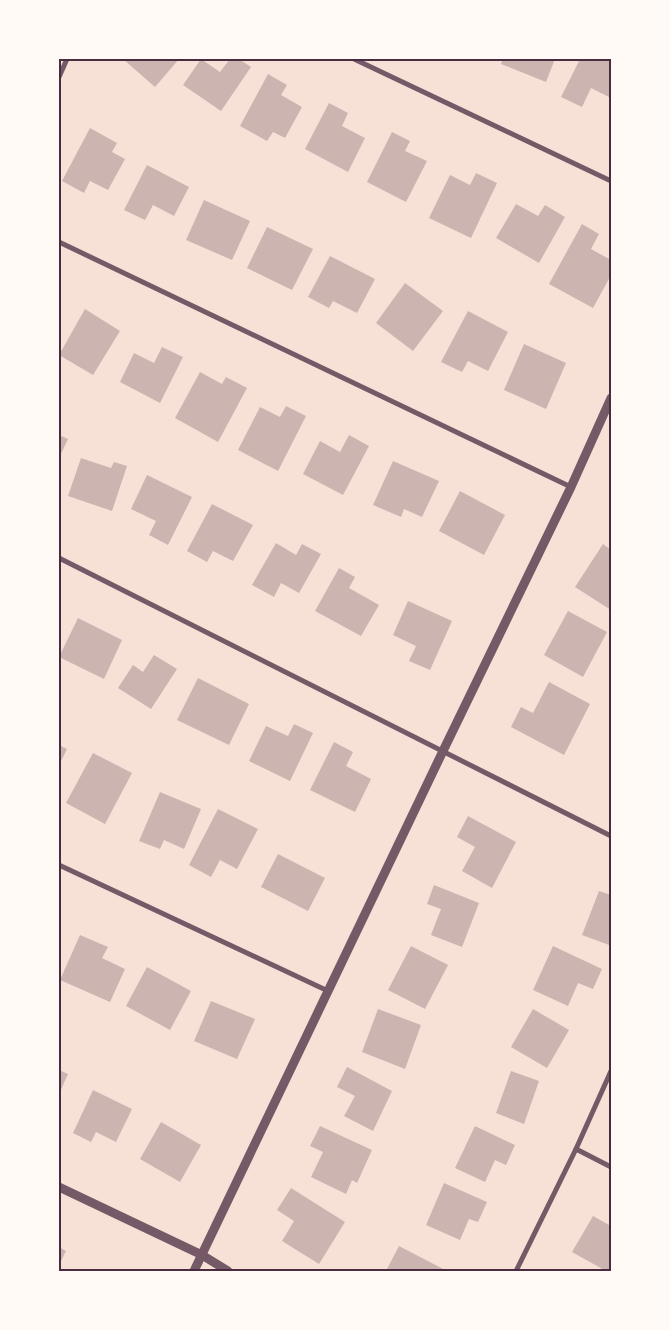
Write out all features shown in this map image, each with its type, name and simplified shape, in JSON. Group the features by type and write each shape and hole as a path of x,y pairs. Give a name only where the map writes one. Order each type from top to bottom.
{"street":[{"path":"59,78 67,59"},
{"path":"354,59 611,181"},
{"path":"59,242 571,487"},
{"path":"194,1271 571,487 611,398"},
{"path":"59,558 611,836"},
{"path":"59,865 328,991"},
{"path":"516,1271 576,1149 611,1071"},
{"path":"576,1149 611,1167"},
{"path":"59,1187 202,1255 228,1271"}],"building":[{"path":"123,59 179,59 155,87"},
{"path":"201,59 220,72 230,59 239,59 251,67 221,111 183,85"},
{"path":"503,59 555,59 546,82 501,64"},
{"path":"580,59 611,59 611,98 591,88 582,107 561,97"},
{"path":"268,74 287,85 281,95 302,107 285,138 273,132 267,141 240,126"},
{"path":"329,103 348,113 342,126 365,138 348,172 305,149"},
{"path":"90,128 117,143 112,152 125,159 108,190 90,181 84,193 62,181"},
{"path":"392,132 410,141 405,151 427,161 406,202 367,182"},
{"path":"147,165 189,187 174,216 153,205 145,220 124,210"},
{"path":"476,173 497,183 471,238 429,218 450,175 470,185"},
{"path":"204,200 250,221 232,260 186,240"},
{"path":"516,204 538,216 545,205 565,217 539,263 496,238"},
{"path":"582,224 599,234 591,249 611,260 611,275 593,308 549,284"},
{"path":"267,227 313,249 292,290 247,268"},
{"path":"330,256 375,279 357,313 333,301 329,308 308,297"},
{"path":"405,283 443,311 413,351 376,323"},
{"path":"85,309 120,331 93,375 59,355"},
{"path":"468,311 508,332 488,371 468,361 462,372 441,362"},
{"path":"524,344 566,363 546,409 504,390"},
{"path":"162,347 183,357 160,403 120,382 134,353 154,363"},
{"path":"200,372 222,384 226,377 247,388 218,442 175,418"},
{"path":"286,406 306,416 278,471 238,450 260,407 280,417"},
{"path":"59,435 68,439 59,458"},
{"path":"349,435 369,446 343,495 303,474 320,441 340,452"},
{"path":"81,458 111,468 114,462 127,466 112,511 68,496"},
{"path":"393,461 439,481 422,517 404,509 401,517 373,505"},
{"path":"147,475 192,497 168,545 149,535 156,521 131,509"},
{"path":"460,491 505,515 484,555 439,531"},
{"path":"212,504 253,525 233,561 213,551 207,562 187,551"},
{"path":"276,543 296,555 302,544 321,554 299,593 281,583 274,597 252,585"},
{"path":"603,544 611,550 611,610 575,587"},
{"path":"339,568 355,577 349,588 379,605 361,636 315,611"},
{"path":"408,601 452,621 430,670 409,661 416,646 393,635"},
{"path":"568,611 607,632 583,677 544,655"},
{"path":"78,618 122,640 104,679 59,657"},
{"path":"154,655 177,669 151,709 118,688 133,665 143,672"},
{"path":"198,678 249,704 229,745 177,720"},
{"path":"549,682 590,704 564,755 511,727 521,707 533,713"},
{"path":"294,724 313,733 290,781 249,761 266,726 288,736"},
{"path":"334,742 353,752 346,766 371,779 355,812 310,790"},
{"path":"59,745 67,749 59,765"},
{"path":"93,753 132,773 105,824 66,803"},
{"path":"160,792 201,809 184,849 164,840 160,849 139,841"},
{"path":"218,809 258,829 237,869 220,860 211,877 189,865"},
{"path":"468,816 516,842 492,888 462,871 475,847 457,837"},
{"path":"278,854 325,878 308,911 261,887"},
{"path":"434,885 479,903 462,947 431,935 441,909 427,904"},
{"path":"599,891 611,895 611,938 609,945 582,935"},
{"path":"80,935 108,947 102,958 125,969 110,1002 60,980"},
{"path":"411,946 448,965 425,1009 388,990"},
{"path":"553,946 602,969 593,989 578,983 568,1006 533,990"},
{"path":"147,967 191,991 170,1030 126,1006"},
{"path":"211,1001 255,1019 237,1059 194,1041"},
{"path":"378,1009 421,1025 405,1069 362,1052"},
{"path":"533,1009 569,1030 547,1068 511,1047"},
{"path":"347,1067 392,1091 373,1131 344,1116 355,1096 337,1087"},
{"path":"59,1070 68,1074 59,1094"},
{"path":"511,1071 539,1081 524,1124 496,1113"},
{"path":"93,1090 132,1109 116,1142 96,1132 91,1142 73,1133"},
{"path":"161,1122 201,1145 180,1182 140,1159"},
{"path":"320,1126 372,1150 357,1183 352,1180 346,1194 311,1177 323,1152 310,1146"},
{"path":"475,1126 515,1145 506,1165 495,1160 485,1182 455,1168"},
{"path":"444,1183 487,1202 478,1222 469,1219 460,1240 426,1225"},
{"path":"291,1188 345,1222 319,1264 282,1241 294,1221 277,1210"},
{"path":"593,1216 611,1226 611,1271 606,1271 572,1252"},
{"path":"399,1246 447,1271 386,1271"},
{"path":"59,1247 66,1251 59,1265"}]}
